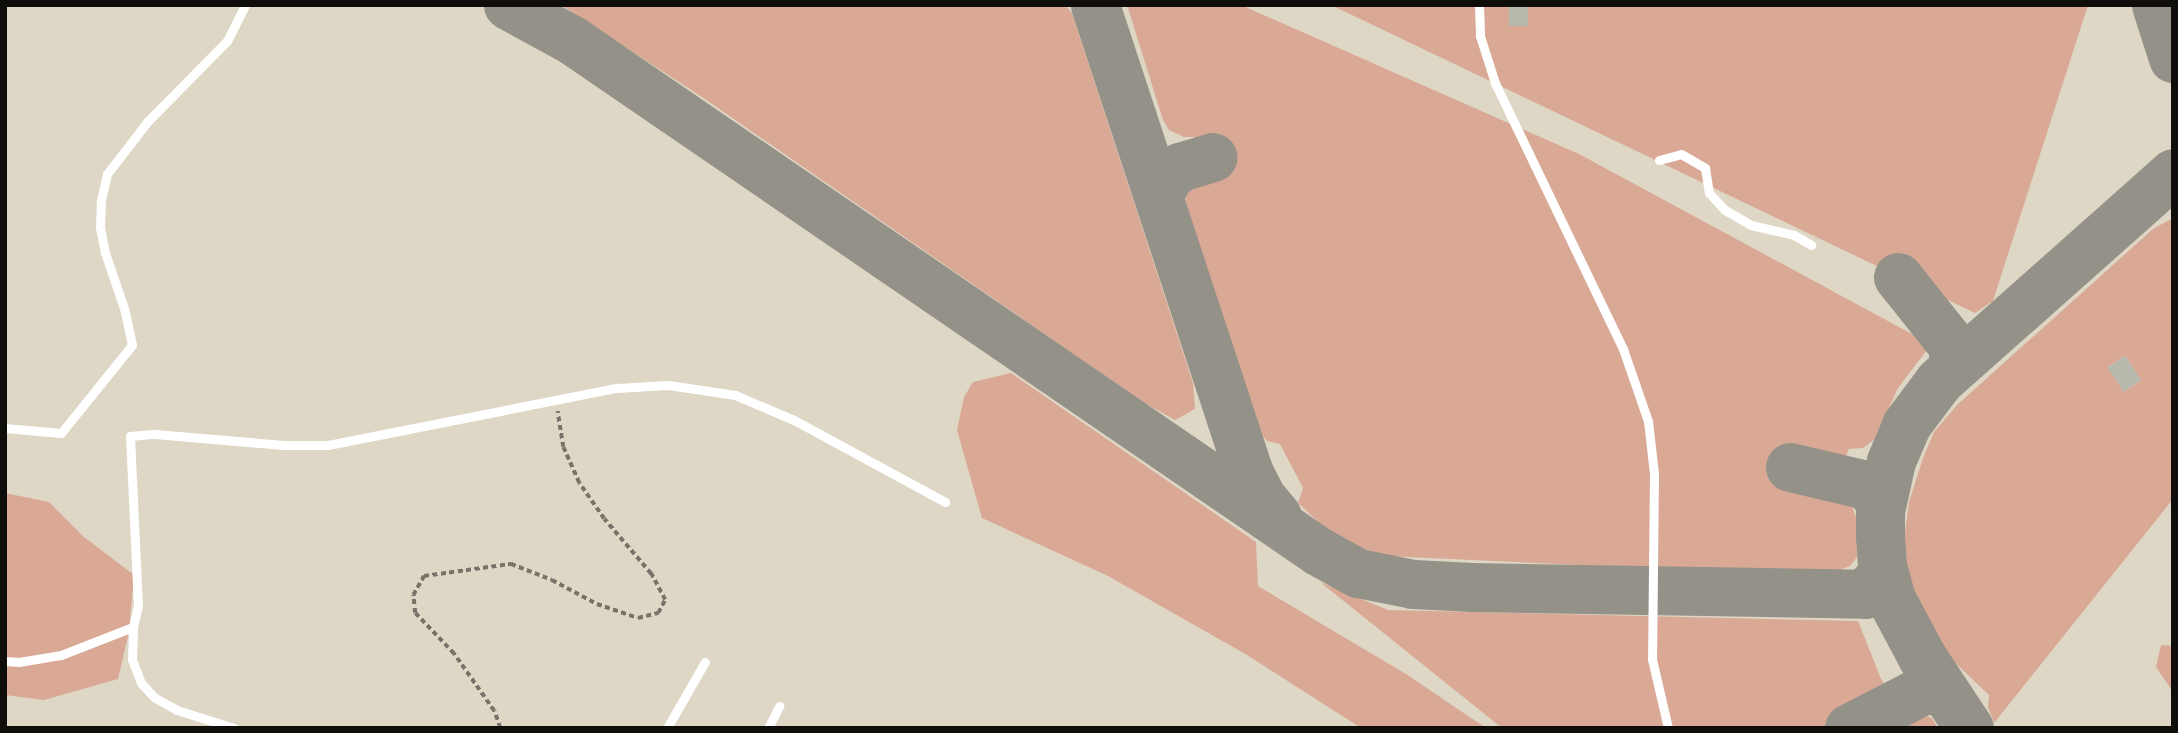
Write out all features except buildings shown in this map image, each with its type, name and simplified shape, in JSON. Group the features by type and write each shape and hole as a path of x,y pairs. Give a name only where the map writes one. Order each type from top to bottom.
{"lane":[{"path":"5,428 61,433 131,345 125,311 105,253 100,228 101,200 107,174 147,122 227,41 245,5"},
{"path":"1479,5 1480,36 1495,83 1623,349 1648,421 1654,474 1652,659 1668,728"},
{"path":"1659,160 1681,154 1705,168 1709,193 1725,210 1751,225 1794,235 1811,245"},
{"path":"234,728 177,710 154,697 141,683 132,660 133,627 138,606 130,436 155,434 284,445 328,445 617,388 668,385 735,395 794,420 945,502"},
{"path":"5,660 19,662 61,655 133,627"},
{"path":"667,728 705,662"},
{"path":"768,728 779,706"}],"path":[{"path":"500,728 494,711 454,654 415,613 413,595 424,576 511,564 551,580 597,604 638,618 658,613 665,600 651,574 579,483 563,447 557,407"}],"shaded area":[{"path":"5,5 2173,5 2173,728 5,728"},
{"path":"561,5 1065,5 1072,13 1193,383 1195,409 1175,420 1143,402 702,97"},
{"path":"1127,5 1241,5 1579,154 1923,340 1927,350 1898,388 1874,440 1863,448 1849,449 1829,494 1843,497 1851,504 1856,517 1857,557 1850,566 1836,571 1666,569 1385,556 1358,547 1327,530 1298,503 1303,488 1280,444 1267,441 1255,427 1184,204 1187,193 1208,180 1194,137 1184,137 1169,130 1163,120"},
{"path":"1331,5 2088,5 1993,301 1975,313"},
{"path":"2169,220 2173,221 2173,499 1994,723 1988,707 1989,695 1951,659 1913,597 1903,547 1909,502 1923,458 1934,432 1957,405 2153,229","holes":["2125,356 2141,380 2124,392 2108,367"]},
{"path":"1011,373 1256,542 1258,586 1406,674 1486,728 1361,728 1247,655 1108,576 982,518 957,430 964,397 973,382"},
{"path":"5,493 49,502 84,537 134,575 129,632 118,679 44,700 5,695"},
{"path":"1320,582 1388,610 1858,621 1881,679 1908,717 1919,714 1932,718 1938,728 1502,728"},
{"path":"2161,645 2173,646 2173,692 2156,667"}],"taxiway":[{"path":"508,5 572,40 1318,551 1358,573 1413,584 1472,587 1865,594 1881,575"},
{"path":"1095,5 1248,471 1262,498 1277,516"},
{"path":"2156,5 2173,58"},
{"path":"1162,188 1168,177 1180,167 1212,157"},
{"path":"1969,728 1922,657 1891,599 1882,566 1880,536 1880,511 1891,461 1906,425 1939,381 2173,173"},
{"path":"1898,277 1953,346 1953,358"},
{"path":"1790,467 1867,485 1874,494"},
{"path":"1849,728 1925,689 1937,691"}]}
